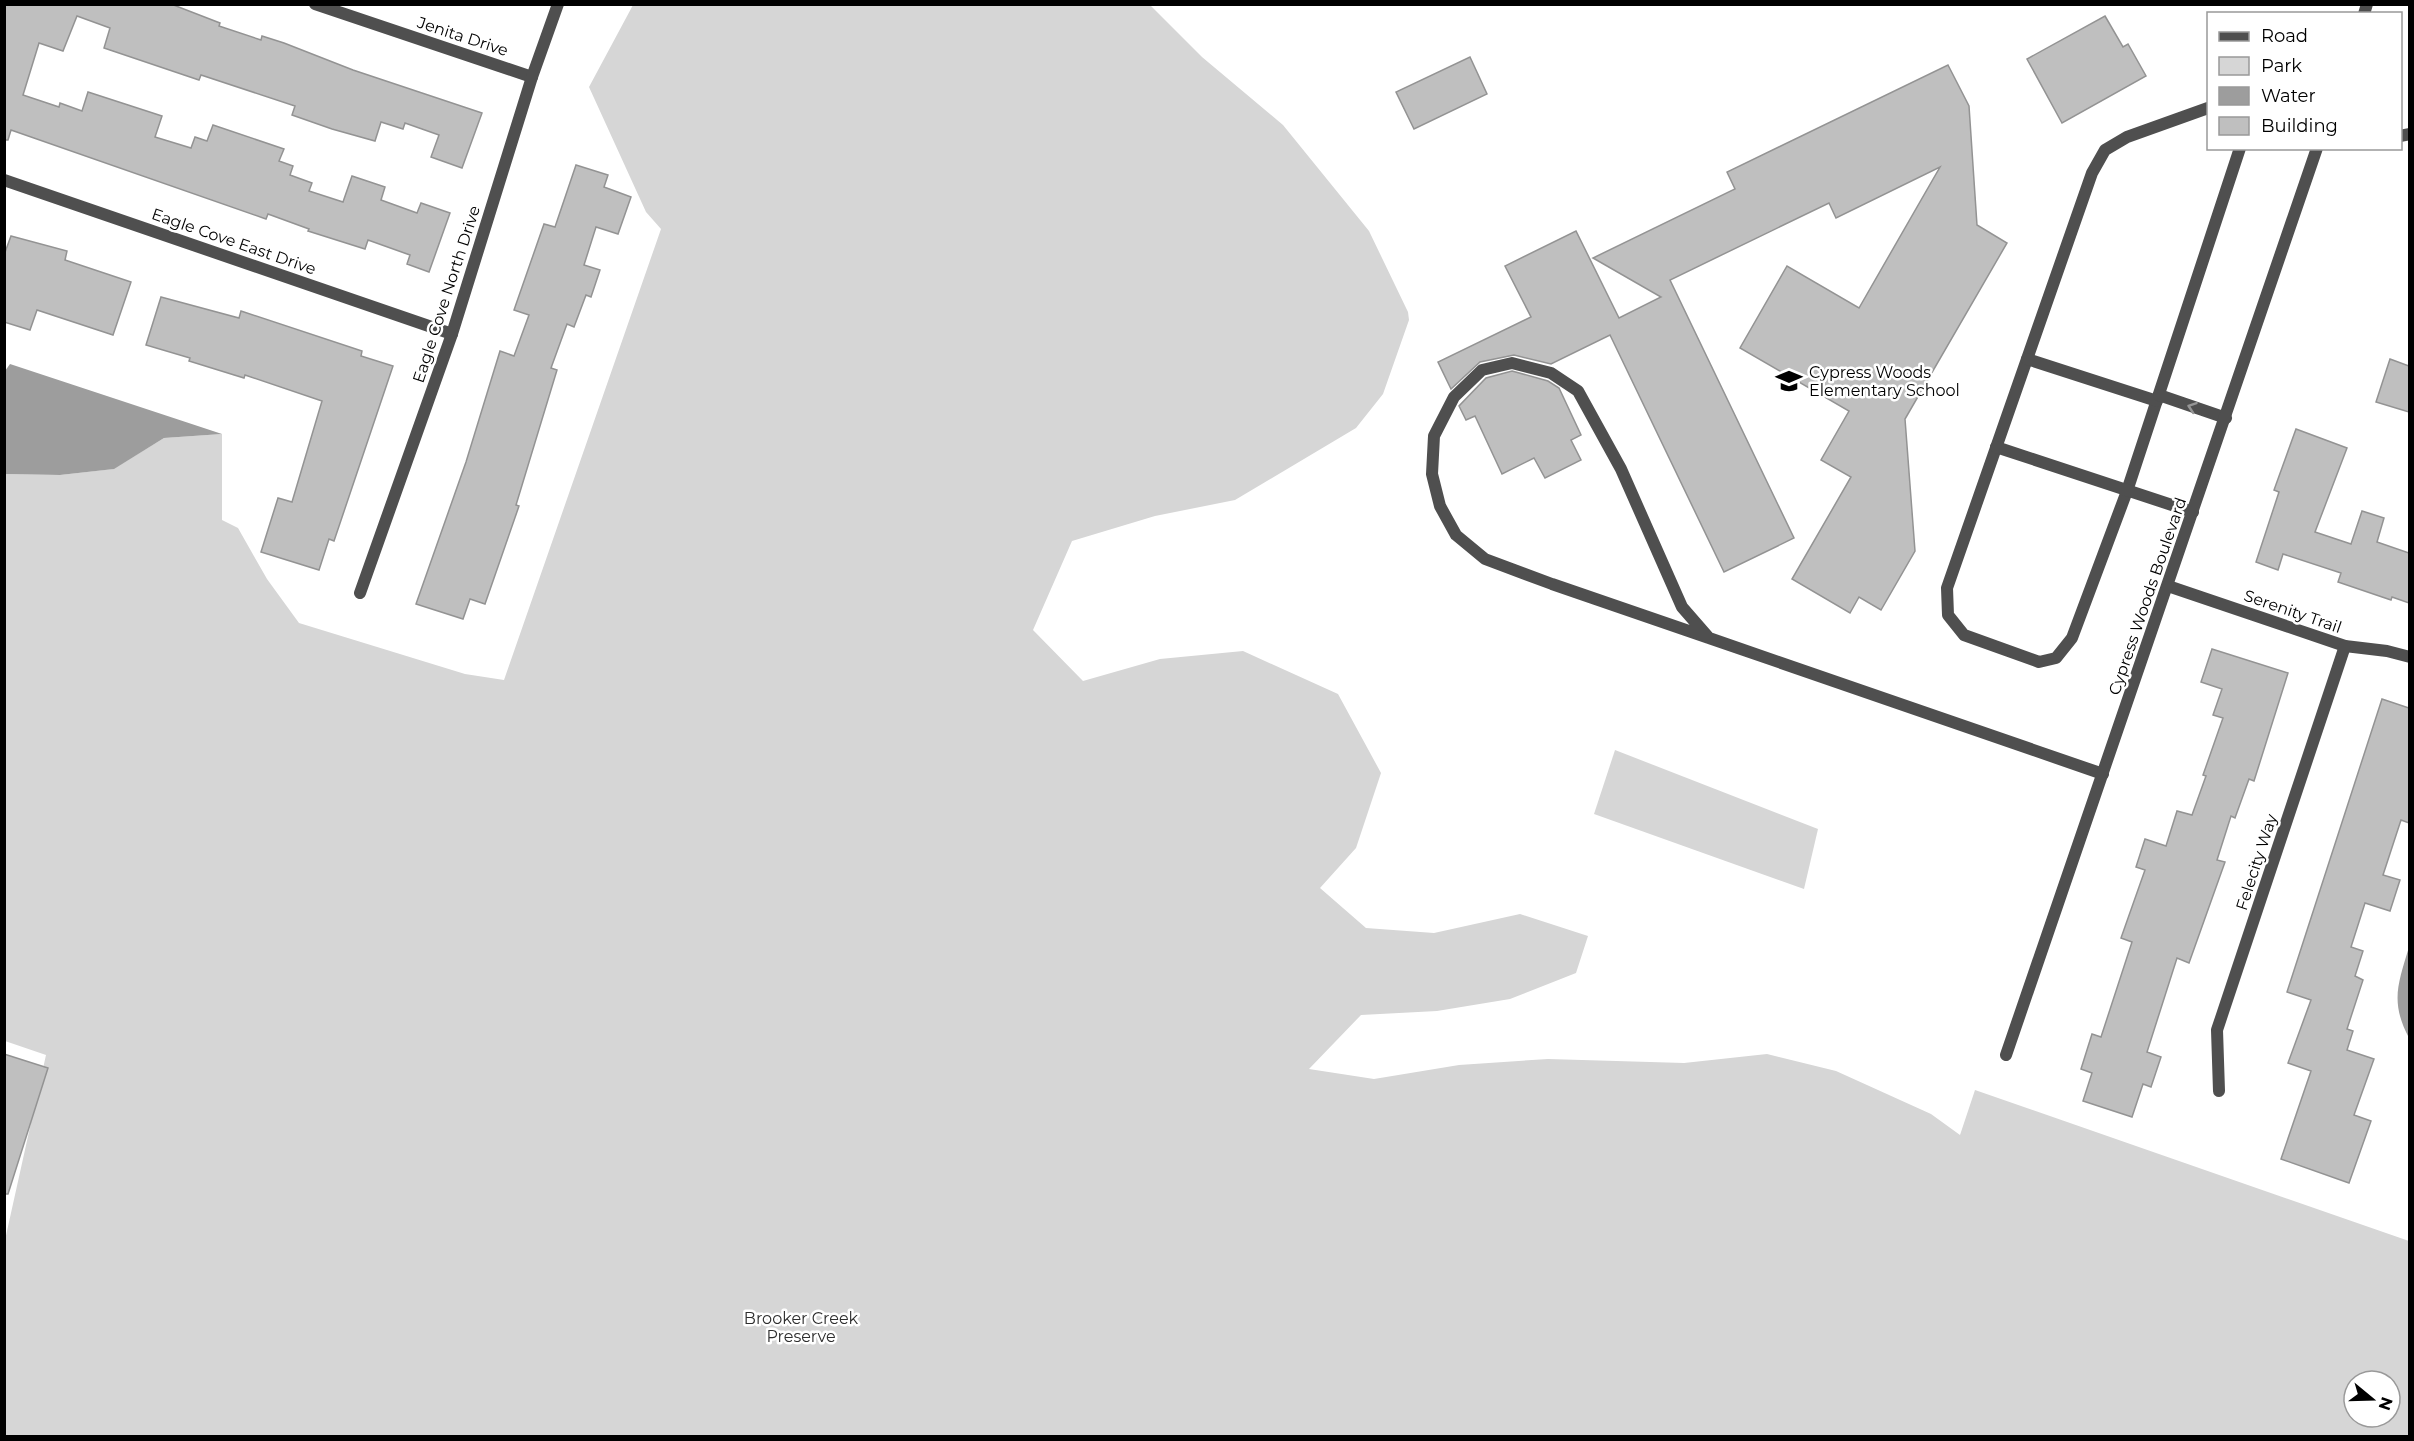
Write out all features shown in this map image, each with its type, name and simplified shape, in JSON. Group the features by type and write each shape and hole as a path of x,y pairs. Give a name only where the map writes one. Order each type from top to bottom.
{"street":[{"name":"Jenita Drive","path":"315,4 532,77"},
{"name":"Eagle Cove North Drive","path":"360,593 452,334 532,77 558,4"},
{"path":"2207,108 2127,137 2105,150 2092,173 1947,588 1948,615 1964,635 2039,662 2056,658 2072,638 2127,491 2239,150"},
{"name":"Cypress Woods Boulevard","path":"2006,1055 2316,150"},
{"name":"Eagle Cove East Drive","path":"4,180 452,334"},
{"path":"2027,359 2226,418"},
{"path":"1709,638 1682,607 1621,469 1578,391 1551,373 1512,363 1482,370 1454,397 1434,436 1432,474 1440,506 1456,535 1485,559 1709,638 2103,774"},
{"path":"1996,447 2193,512"},
{"name":"Serenity Trail","path":"2168,586 2345,646 2387,651 2409,657"},
{"name":"Felecity Way","path":"2219,1091 2217,1030 2345,646"}],"green space":[{"name":"Brooker Creek Preserve","path":"633,5 1150,5 1202,57 1283,125 1369,231 1408,312 1409,320 1383,394 1356,428 1235,500 1155,516 1072,541 1033,630 1083,681 1160,659 1243,651 1338,694 1381,773 1356,848 1320,888 1366,928 1434,933 1520,914 1588,936 1576,973 1510,999 1437,1011 1361,1015 1309,1069 1374,1079 1459,1065 1548,1059 1684,1063 1767,1054 1836,1071 1931,1114 1960,1135 1975,1090 2409,1241 2409,1436 5,1436 5,1240 46,1055 5,1041 5,474 60,475 113,469 164,438 222,434 222,520 238,528 267,579 299,623 465,674 504,680 661,229 646,212 589,87"},
{"path":"1615,750 1818,829 1804,889 1594,814"}],"water":[{"path":"10,364 222,434 164,438 114,469 60,475 5,474 5,371"},
{"path":"2409,947 2410,1038 2399,1014 2398,1003 2399,983"}],"building":[{"path":"4,4 171,4 220,23 219,26 261,40 262,36 284,43 353,70 482,113 462,168 431,157 439,135 405,123 403,129 381,122 375,141 332,129 292,115 295,106 201,75 199,80 104,48 110,28 77,16 63,51 39,43 23,95 59,107 60,103 82,111 88,92 162,116 155,137 191,148 195,137 207,141 213,125 284,149 279,161 293,166 290,175 312,183 309,191 343,202 352,176 385,187 381,200 417,213 421,203 450,213 429,272 407,264 410,255 368,240 365,249 308,231 309,229 268,214 266,219 11,130 8,140 4,140"},
{"path":"2105,16 2123,47 2128,44 2146,76 2062,123 2027,59"},
{"path":"1470,57 1487,94 1414,129 1396,92"},
{"path":"1948,65 1969,106 1977,225 2007,243 1905,419 1915,551 1881,610 1859,597 1850,613 1792,579 1851,477 1821,460 1849,411 1740,348 1787,266 1859,308 1940,167 1836,218 1829,203 1670,280 1794,538 1724,572 1610,335 1551,364 1514,355 1480,362 1451,389 1438,362 1531,317 1505,266 1576,231 1619,318 1661,297 1593,258 1735,189 1727,172"},
{"path":"576,165 608,175 604,187 631,197 618,234 596,227 584,265 600,270 591,297 586,295 574,327 567,324 551,368 557,370 516,505 519,506 485,604 470,599 463,619 416,604 466,462 500,351 514,356 529,315 514,310 544,224 555,227"},
{"path":"11,236 67,251 65,260 131,282 113,335 37,310 30,330 4,322 4,255"},
{"path":"161,297 239,318 241,311 362,351 361,356 393,366 334,541 329,539 319,570 261,552 278,498 292,502 322,401 245,375 244,378 189,361 190,358 146,345"},
{"path":"2390,359 2409,366 2409,412 2376,402"},
{"path":"1512,371 1548,381 1559,388 1581,435 1571,440 1581,460 1545,478 1534,458 1502,474 1475,416 1466,420 1459,406 1486,378"},
{"path":"2296,429 2347,448 2315,532 2351,544 2362,511 2384,518 2377,542 2409,553 2409,603 2392,597 2391,600 2338,582 2341,573 2283,554 2278,570 2256,562 2279,492 2274,490"},
{"path":"2212,649 2288,673 2254,781 2249,779 2235,818 2231,816 2217,860 2225,862 2189,963 2177,958 2147,1052 2161,1057 2151,1087 2143,1084 2132,1117 2083,1101 2092,1073 2081,1069 2092,1034 2101,1037 2132,942 2121,938 2145,870 2136,867 2145,839 2166,846 2177,811 2192,815 2206,776 2203,775 2223,718 2213,715 2222,689 2201,682"},
{"path":"2382,699 2409,708 2409,823 2401,820 2383,875 2400,880 2390,911 2365,903 2351,947 2363,951 2355,976 2363,980 2347,1029 2353,1031 2347,1050 2374,1059 2354,1115 2371,1121 2349,1183 2281,1159 2311,1071 2288,1063 2311,1000 2287,992"},
{"path":"4,1054 48,1068 8,1194 4,1194"}],"place":[{"name":"Cypress Woods Elementary School","path":"1789,381"}]}
